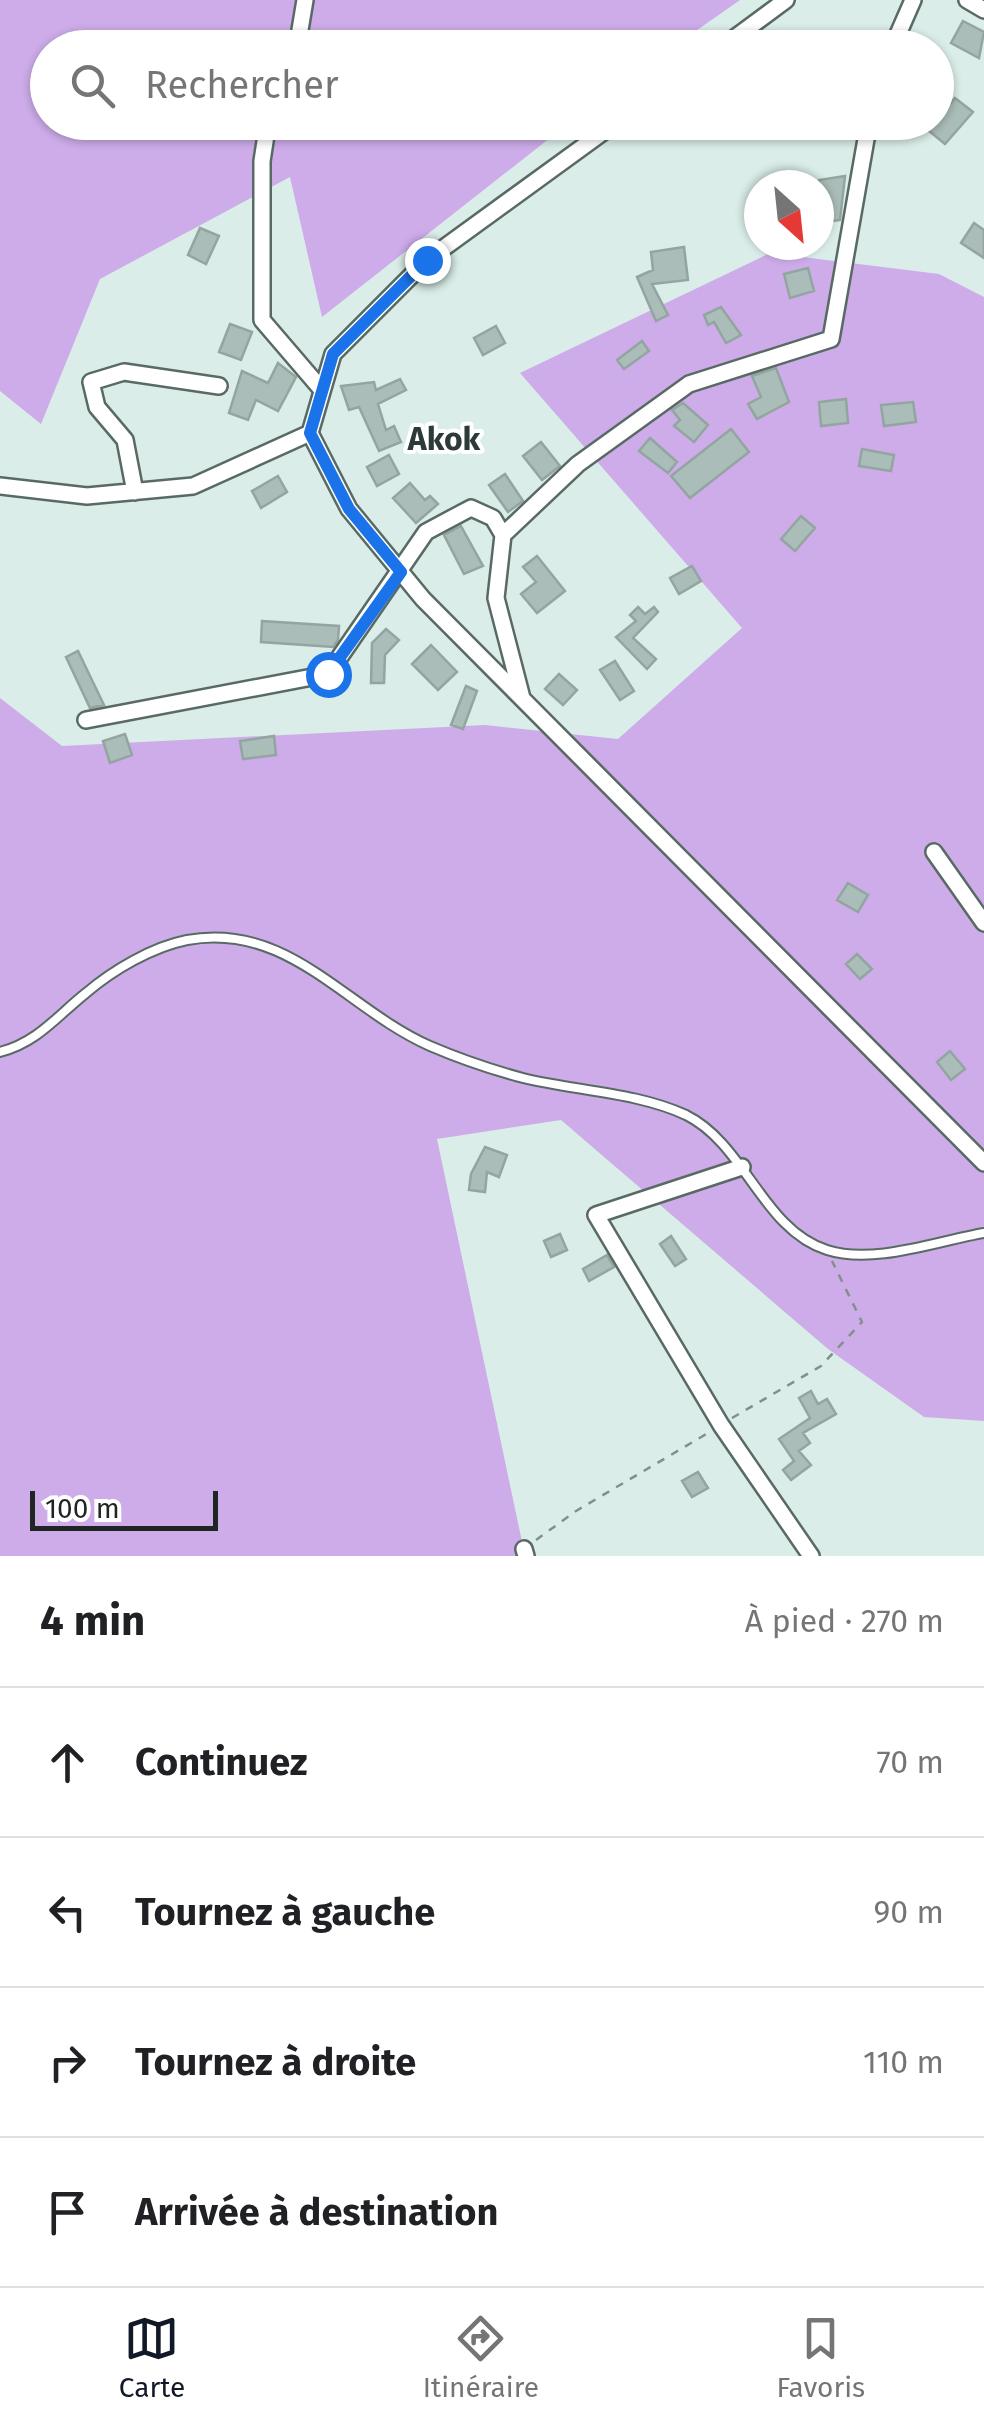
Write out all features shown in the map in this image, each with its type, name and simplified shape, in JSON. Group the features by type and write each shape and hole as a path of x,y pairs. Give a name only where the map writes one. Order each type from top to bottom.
{"street":[{"path":"300,30 306,0"},
{"path":"745,30 786,0"},
{"path":"900,30 913,0"},
{"path":"967,0 984,10"},
{"path":"265,140 262,320 322,390"},
{"path":"592,140 427,260 333,354 310,433 349,509 401,572 523,700 984,1163"},
{"path":"503,535 578,464 689,384 832,339 866,140"},
{"path":"135,492 125,440 98,406 91,382 124,372 219,386"},
{"path":"0,486 87,496 193,486 310,433"},
{"path":"86,720 328,674 426,532 471,508 492,518 503,535 496,598 523,700"},
{"path":"934,852 984,923"},
{"path":"742,1167 596,1214 721,1425 811,1556"}],"lane":[{"path":"0,1052 40,1036 88,990 136,960 187,940 252,940 300,959 367,1011 429,1046 521,1077 626,1097 686,1116 722,1140 803,1238 828,1250 870,1254 984,1232"}],"shaded area":[{"path":"0,0 740,0 697,30 30,30 30,140 547,140 322,317 290,177 100,279 41,424 0,391"},
{"path":"755,260 826,260 939,274 984,297 984,1421 924,1417 828,1349 561,1120 437,1139 525,1556 0,1556 0,698 62,746 485,725 618,739 742,628 520,373"}],"building":[{"path":"963,21 984,32 979,58 954,45"},
{"path":"954,99 973,112 954,134"},
{"path":"845,176 840,220 834,221 834,178"},
{"path":"974,223 984,230 984,258 961,243"},
{"path":"200,228 219,236 206,264 188,255"},
{"path":"684,247 688,280 652,284 668,315 656,321 637,277 653,270 651,252"},
{"path":"808,268 814,291 790,298 784,274"},
{"path":"721,307 741,335 726,343 714,322 708,325 704,315"},
{"path":"230,324 252,332 241,360 219,352"},
{"path":"496,326 505,343 483,355 474,338"},
{"path":"642,341 649,351 624,369 617,360"},
{"path":"278,363 296,377 278,411 256,400 248,420 229,413 242,371 268,383"},
{"path":"776,368 789,402 757,419 748,404 761,397 752,376"},
{"path":"400,379 406,390 378,404 386,430 394,426 401,442 379,451 359,407 349,410 341,386 374,382 376,390"},
{"path":"846,399 848,423 821,426 819,402"},
{"path":"913,402 916,422 884,426 881,405"},
{"path":"683,403 708,425 694,442 674,426 680,420 672,410"},
{"path":"731,429 749,452 690,498 671,476"},
{"path":"650,438 677,462 668,473 639,451"},
{"path":"541,442 560,466 542,480 523,456"},
{"path":"862,449 894,455 891,471 859,466"},
{"path":"389,455 399,474 377,486 367,467"},
{"path":"505,474 523,501 508,512 489,485"},
{"path":"278,476 287,492 261,508 252,491"},
{"path":"410,483 425,500 430,496 438,504 416,523 393,498"},
{"path":"801,516 815,528 795,551 781,539"},
{"path":"461,526 483,566 464,574 444,535"},
{"path":"537,556 565,591 537,613 521,594 536,582 523,567"},
{"path":"692,566 701,581 679,594 670,578"},
{"path":"638,607 645,614 654,607 658,612 633,638 656,659 647,669 616,637 636,621 630,615"},
{"path":"262,621 339,626 338,640 333,647 261,642"},
{"path":"386,629 399,640 385,655 384,683 371,683 372,643"},
{"path":"431,645 457,672 438,690 412,664"},
{"path":"78,651 104,705 90,708 66,657"},
{"path":"615,661 634,691 620,700 600,670"},
{"path":"559,674 577,690 563,705 545,689"},
{"path":"466,686 477,691 463,729 451,725"},
{"path":"125,734 132,755 110,763 103,741"},
{"path":"274,736 276,755 243,759 240,741"},
{"path":"848,883 868,895 858,912 837,900"},
{"path":"857,954 872,969 860,979 846,964"},
{"path":"950,1051 965,1069 951,1080 937,1062"},
{"path":"485,1147 507,1155 499,1177 487,1172 485,1192 469,1190 471,1174"},
{"path":"560,1234 567,1250 551,1257 544,1241"},
{"path":"671,1236 686,1259 675,1266 660,1244"},
{"path":"607,1255 614,1267 589,1281 583,1269"},
{"path":"811,1391 818,1404 827,1399 836,1414 803,1433 810,1443 799,1451 811,1465 791,1480 783,1470 794,1461 779,1439 810,1418 799,1398"},
{"path":"698,1472 708,1488 692,1497 682,1481"}],"district":[{"name":"Akok","path":"444,439"}],"route":[{"path":"328,674 401,572 349,509 310,433 333,354 427,260"}]}
